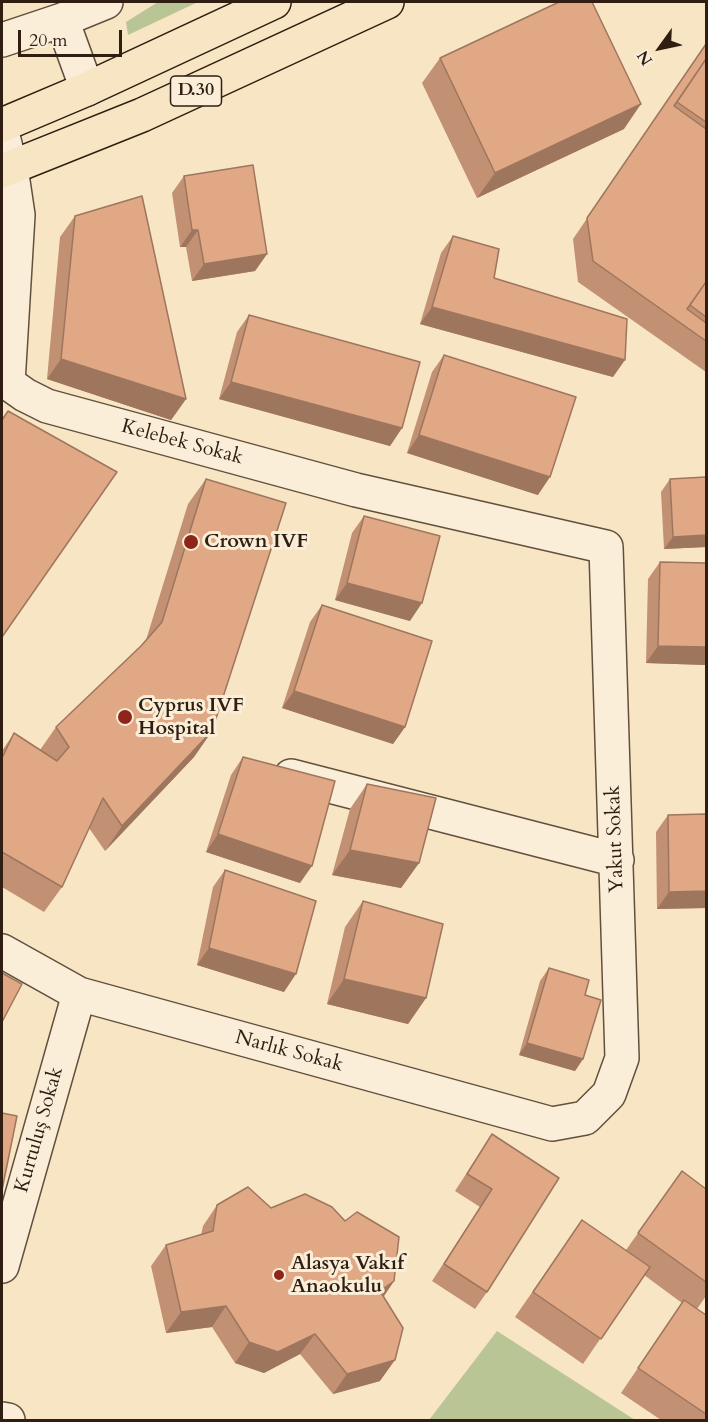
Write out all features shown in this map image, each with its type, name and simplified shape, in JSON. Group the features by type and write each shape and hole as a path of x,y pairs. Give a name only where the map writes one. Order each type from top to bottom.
{"main road":[{"name":"D.30","path":"2,125 87,89 274,2"},
{"name":"D.30","path":"6,170 98,134 214,83 387,2"}],"street":[{"path":"2,40 62,20 106,2"},
{"path":"62,20 87,89"},
{"name":"Kelebek Sokak","path":"2,132 6,170 18,215 8,383 25,395 47,406 356,490 606,547"},
{"name":"Yakut Sokak","path":"585,1118 609,1094 622,1058 606,547"},
{"path":"257,767 617,860"},
{"name":"Narlık Sokak","path":"2,951 78,994 552,1124 585,1118"},
{"name":"Kurtuluş Sokak","path":"2,1266 78,994"},
{"path":"2,1419 8,1420"}],"green space":[{"path":"158,2 198,2 128,35 126,22"},
{"path":"497,1331 635,1420 429,1420"}],"building":[{"path":"559,2 592,2 641,104 495,173 440,58"},
{"path":"706,44 706,59 674,106 706,129 706,282 687,309 706,323 706,341 593,261 587,218"},
{"path":"706,59 706,122 677,102"},
{"path":"253,165 267,254 204,264 198,230 192,230 184,176"},
{"path":"142,196 186,399 61,359 75,216"},
{"path":"453,236 499,249 494,278 627,319 625,360 432,307"},
{"path":"706,282 706,317 690,305"},
{"path":"249,315 420,362 402,428 231,382"},
{"path":"444,355 576,397 550,477 419,435"},
{"path":"8,411 117,472 2,637 2,420"},
{"path":"706,477 706,535 673,537 670,479"},
{"path":"206,479 286,503 212,731 122,826 103,798 62,887 2,852 2,758 14,733 57,761 69,747 56,727 141,646 162,622"},
{"path":"364,516 440,536 422,603 347,583"},
{"path":"660,562 706,563 706,647 658,646"},
{"path":"322,605 432,641 405,727 294,691"},
{"path":"243,757 335,781 312,866 218,834"},
{"path":"367,784 436,798 419,863 350,850"},
{"path":"706,814 706,891 669,892 668,815"},
{"path":"225,870 316,901 296,974 209,948"},
{"path":"363,901 443,924 426,998 344,979"},
{"path":"549,968 589,980 585,995 601,1000 583,1059 527,1043"},
{"path":"2,973 22,984 2,1022"},
{"path":"2,1113 17,1116 2,1190"},
{"path":"492,1134 559,1178 487,1292 444,1264 492,1189 467,1174"},
{"path":"682,1171 706,1189 706,1282 638,1233"},
{"path":"248,1187 271,1208 305,1194 332,1207 345,1221 357,1212 399,1237 394,1281 380,1291 403,1328 395,1360 347,1374 315,1334 278,1352 249,1342 226,1306 181,1312 166,1245 213,1231 217,1205"},
{"path":"582,1220 650,1267 601,1339 533,1292"},
{"path":"684,1300 706,1315 706,1414 638,1368"}],"place":[{"name":"Crown IVF","path":"191,542"},
{"name":"Cyprus IVF Hospital","path":"125,717"},
{"name":"Alasya Vakıf Anaokulu","path":"279,1275"}]}
